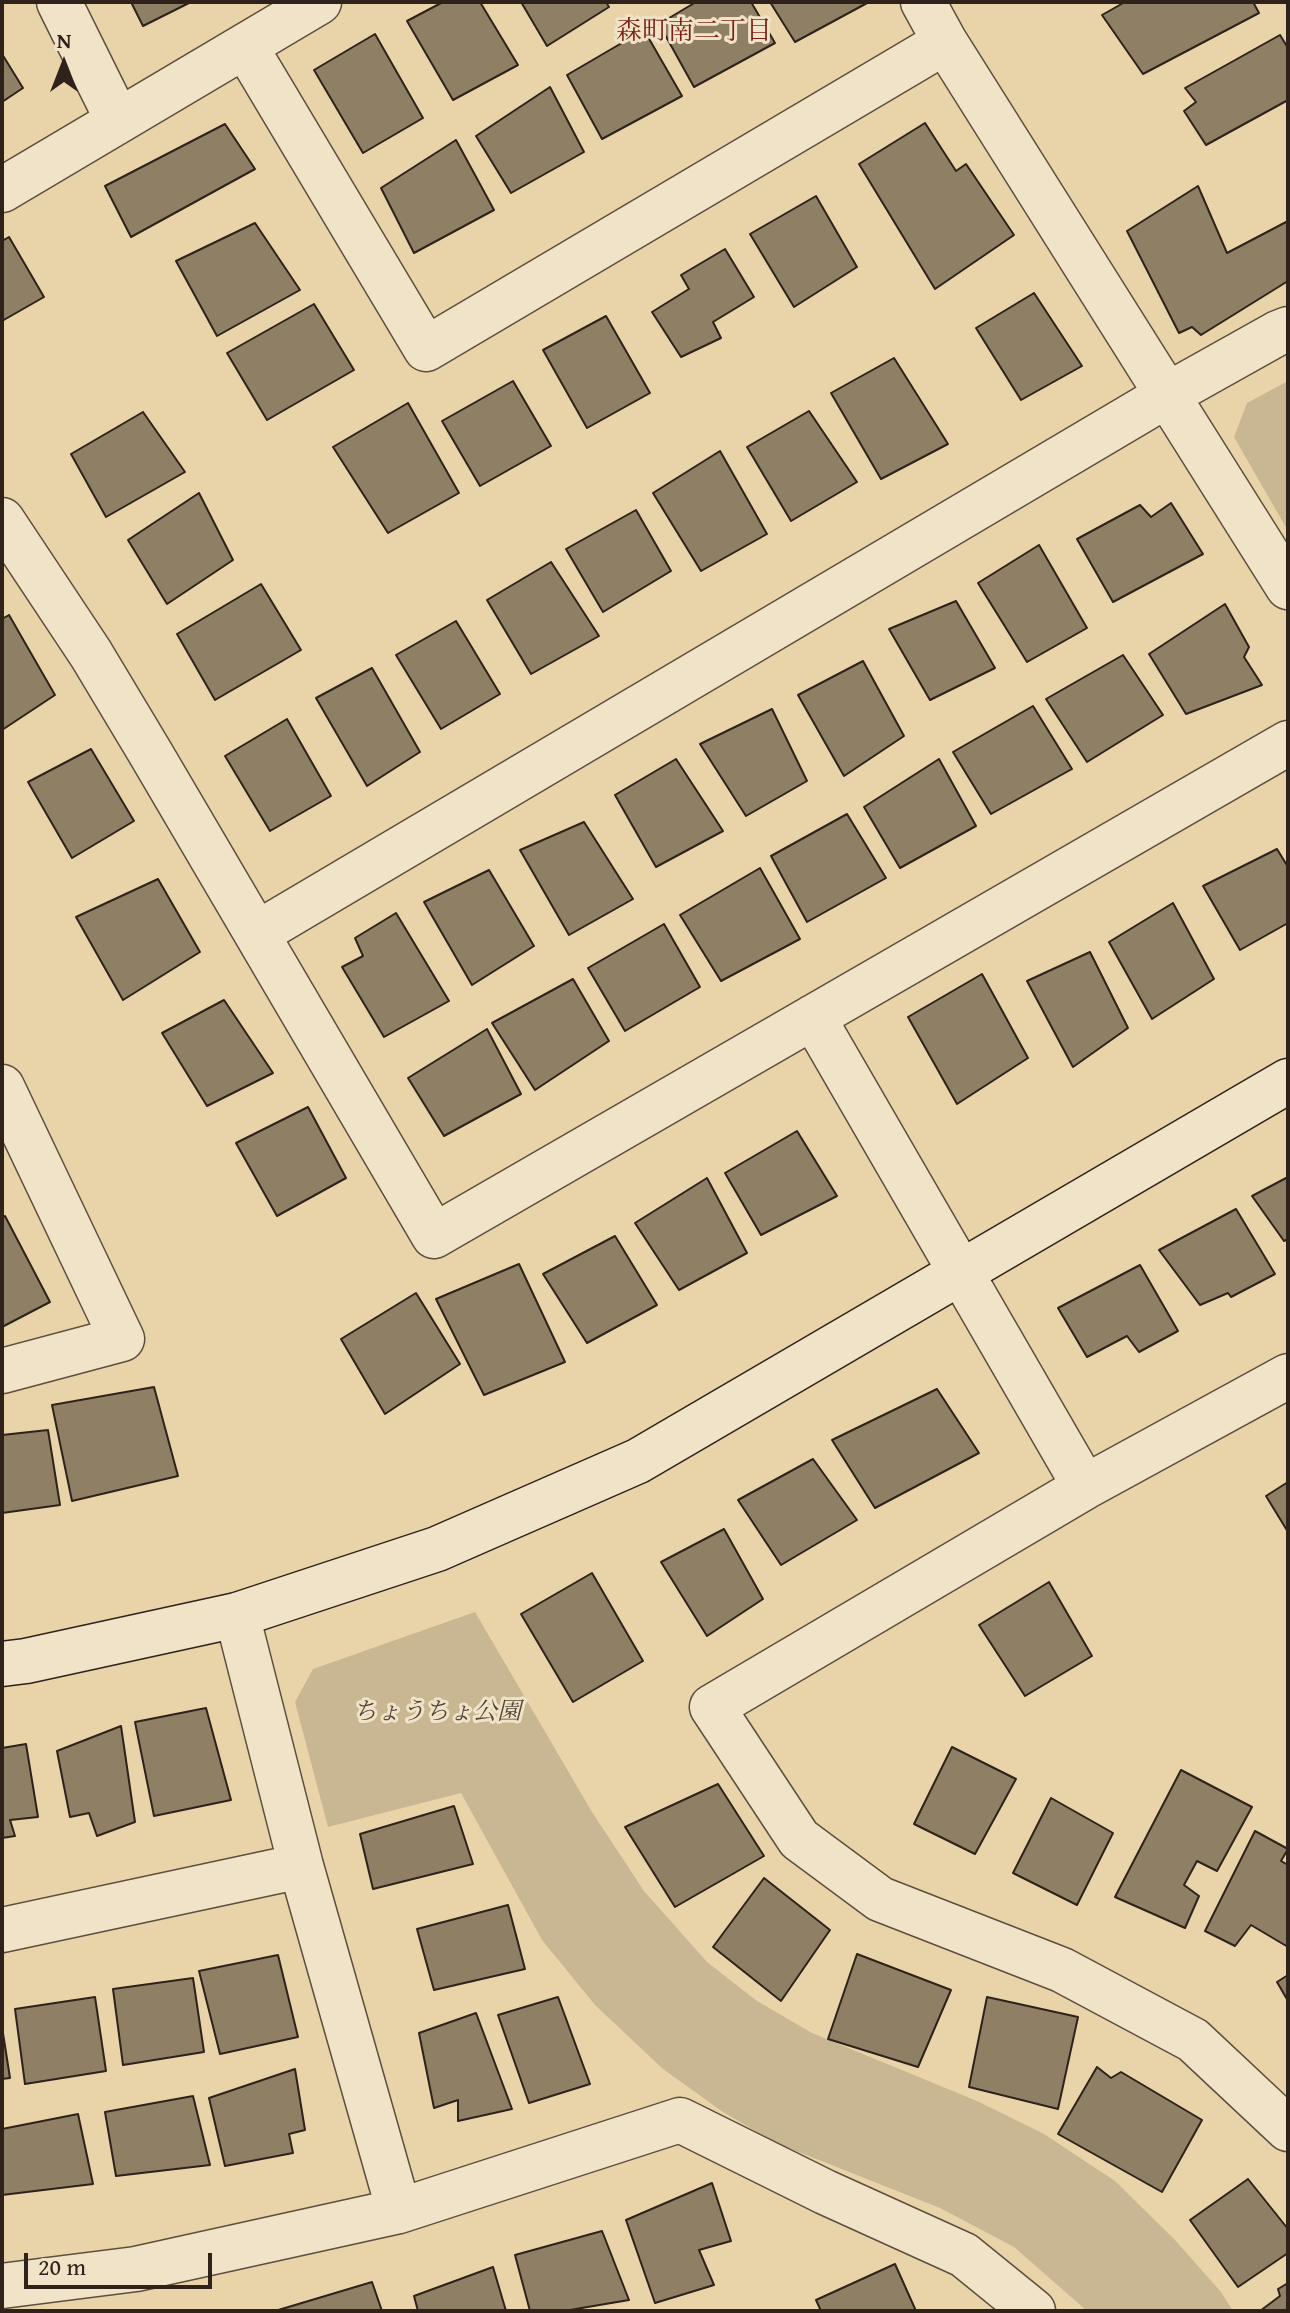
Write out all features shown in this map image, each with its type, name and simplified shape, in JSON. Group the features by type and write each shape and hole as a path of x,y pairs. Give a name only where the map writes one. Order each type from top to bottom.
{"street":[{"path":"59,2 118,121"},
{"path":"2,190 319,2"},
{"path":"923,2 945,42 1288,587"},
{"path":"245,46 426,349 945,42"},
{"path":"258,933 1169,394 1288,329"},
{"path":"2,520 91,654 434,1236 1288,743"},
{"path":"813,1017 1085,1487"},
{"path":"2,1664 237,1615 437,1549 638,1461 1288,1081"},
{"path":"2,1087 122,1339 2,1371"},
{"path":"1288,1376 1085,1487 712,1707 799,1839 880,1899 1062,1970 1193,2040 1288,2129"},
{"path":"237,1615 301,1866 399,2211"},
{"path":"2,1930 301,1866"},
{"path":"2,2286 136,2269 399,2211 680,2120 825,2192 964,2255 1033,2311"}],"green space":[{"path":"1288,381 1288,531 1234,437 1247,403"},
{"name":"ちょうちょ公園","path":"475,1612 592,1812 644,1891 707,1962 757,2001 812,2033 977,2101 1044,2134 1115,2181 1175,2240 1221,2292 1233,2311 1087,2311 1014,2247 940,2208 776,2143 723,2112 663,2069 595,2005 542,1940 461,1793 328,1827 295,1702 313,1669"}],"building":[{"path":"131,2 191,2 143,26"},
{"path":"443,2 480,2 518,65 453,100 407,21"},
{"path":"521,2 606,2 609,7 547,46"},
{"path":"696,2 751,2 775,43 694,87 659,24"},
{"path":"770,2 869,2 795,42"},
{"path":"1125,2 1253,2 1259,13 1143,74 1102,15"},
{"path":"644,30 682,96 602,139 567,75"},
{"path":"375,34 423,118 363,153 314,70"},
{"path":"1280,35 1288,48 1288,100 1206,145 1184,111 1196,102 1185,88"},
{"path":"2,54 23,88 2,102"},
{"path":"550,87 584,152 511,193 476,136"},
{"path":"925,123 956,171 966,164 1014,235 935,289 859,164"},
{"path":"225,124 255,169 131,237 105,186"},
{"path":"456,140 494,210 414,253 381,188"},
{"path":"1198,186 1227,253 1288,221 1288,281 1201,335 1192,327 1179,333 1127,231"},
{"path":"816,196 857,267 794,307 750,234"},
{"path":"255,223 300,290 217,336 176,261"},
{"path":"9,237 44,297 2,321 2,241"},
{"path":"725,249 754,297 713,322 721,338 681,357 652,312 689,289 681,275"},
{"path":"1034,293 1082,366 1021,400 976,328"},
{"path":"314,304 354,370 267,420 227,353"},
{"path":"606,316 650,393 587,428 543,350"},
{"path":"894,358 948,444 881,479 831,393"},
{"path":"513,381 551,446 480,486 442,421"},
{"path":"408,403 459,493 388,533 333,447"},
{"path":"809,411 857,482 791,521 747,447"},
{"path":"143,412 185,472 106,517 71,454"},
{"path":"720,451 767,534 701,571 653,493"},
{"path":"199,493 233,560 167,604 128,540"},
{"path":"1171,503 1203,554 1113,602 1077,539 1140,505 1151,517"},
{"path":"636,510 671,571 603,612 566,549"},
{"path":"1039,545 1087,628 1027,662 978,583"},
{"path":"551,562 599,636 531,674 487,600"},
{"path":"261,584 301,650 215,700 177,634"},
{"path":"956,601 995,668 930,700 889,629"},
{"path":"1225,604 1249,647 1244,657 1262,685 1186,714 1149,654"},
{"path":"9,615 55,695 2,730 2,619"},
{"path":"456,621 500,694 441,729 396,655"},
{"path":"1123,655 1163,715 1087,762 1046,699"},
{"path":"863,661 904,736 844,776 798,695"},
{"path":"372,668 420,752 367,786 316,698"},
{"path":"1033,706 1072,769 991,814 953,752"},
{"path":"772,709 807,781 746,816 700,744"},
{"path":"287,719 331,796 270,831 225,756"},
{"path":"91,749 134,821 72,858 28,782"},
{"path":"676,759 723,831 656,867 615,795"},
{"path":"939,759 976,826 900,868 864,807"},
{"path":"847,814 886,878 807,922 771,856"},
{"path":"584,822 633,899 569,935 520,850"},
{"path":"1277,849 1288,867 1288,923 1240,950 1203,886"},
{"path":"760,868 800,939 721,981 680,915"},
{"path":"489,870 534,946 472,985 424,902"},
{"path":"158,879 200,952 123,1000 76,917"},
{"path":"1173,903 1214,979 1152,1019 1109,942"},
{"path":"396,913 449,1001 384,1037 342,967 363,956 355,938"},
{"path":"664,924 700,987 625,1031 588,968"},
{"path":"1090,952 1128,1028 1073,1067 1027,981"},
{"path":"982,974 1028,1058 957,1104 908,1017"},
{"path":"573,979 609,1041 535,1090 492,1023"},
{"path":"224,1000 273,1073 207,1106 162,1033"},
{"path":"487,1029 521,1094 444,1136 408,1078"},
{"path":"308,1107 346,1178 277,1216 236,1143"},
{"path":"797,1131 837,1196 761,1235 725,1173"},
{"path":"1288,1177 1288,1239 1284,1241 1252,1196"},
{"path":"707,1178 747,1253 679,1290 635,1223"},
{"path":"1236,1209 1275,1274 1231,1297 1228,1293 1200,1305 1159,1250"},
{"path":"5,1216 50,1302 2,1327 2,1218"},
{"path":"615,1236 657,1305 587,1343 543,1274"},
{"path":"519,1264 565,1362 484,1395 436,1299"},
{"path":"1140,1265 1178,1331 1139,1352 1127,1336 1087,1357 1058,1308"},
{"path":"416,1293 460,1364 385,1414 341,1339"},
{"path":"154,1387 178,1476 72,1501 52,1405"},
{"path":"937,1389 979,1453 875,1508 832,1440"},
{"path":"48,1430 60,1505 2,1513 2,1435"},
{"path":"813,1459 857,1520 781,1565 738,1500"},
{"path":"1288,1482 1288,1532 1266,1496"},
{"path":"724,1529 763,1599 707,1636 661,1562"},
{"path":"592,1573 643,1661 573,1702 521,1614"},
{"path":"1049,1582 1092,1656 1025,1696 979,1625"},
{"path":"206,1708 231,1800 154,1816 135,1722"},
{"path":"121,1726 135,1822 97,1836 89,1813 70,1817 57,1751"},
{"path":"26,1744 38,1817 10,1820 15,1836 2,1838 2,1748"},
{"path":"952,1747 1016,1779 975,1854 914,1824"},
{"path":"1181,1770 1252,1807 1217,1871 1197,1861 1184,1885 1199,1896 1185,1928 1115,1897"},
{"path":"718,1784 764,1856 675,1907 625,1827"},
{"path":"1051,1798 1113,1833 1077,1905 1013,1873"},
{"path":"454,1806 473,1864 373,1889 360,1834"},
{"path":"1255,1831 1288,1849 1281,1861 1288,1865 1288,1947 1251,1925 1235,1946 1205,1931"},
{"path":"764,1878 830,1930 781,2001 713,1947"},
{"path":"508,1905 525,1969 434,1990 417,1929"},
{"path":"857,1954 951,1990 918,2067 828,2039"},
{"path":"278,1955 298,2037 220,2054 199,1971"},
{"path":"1288,1975 1288,2001 1277,1982"},
{"path":"193,1978 204,2052 123,2065 113,1989"},
{"path":"95,1997 106,2071 25,2084 15,2009"},
{"path":"558,1997 590,2084 529,2103 498,2015"},
{"path":"987,1997 1078,2017 1058,2109 969,2087"},
{"path":"476,2013 512,2109 458,2121 458,2100 434,2108 419,2033"},
{"path":"2,2027 10,2078 2,2079"},
{"path":"1097,2067 1111,2078 1121,2072 1202,2120 1162,2192 1058,2134"},
{"path":"295,2069 305,2130 289,2134 293,2153 225,2166 209,2098"},
{"path":"193,2096 210,2165 116,2176 105,2112"},
{"path":"78,2114 93,2184 2,2195 2,2129"},
{"path":"1248,2179 1288,2229 1288,2253 1238,2287 1190,2220"},
{"path":"712,2183 731,2241 699,2250 714,2285 655,2303 626,2220"},
{"path":"602,2231 629,2300 564,2311 530,2311 515,2255"},
{"path":"895,2264 916,2311 821,2311 816,2300"},
{"path":"493,2267 506,2311 418,2311 414,2296"},
{"path":"372,2282 382,2311 275,2311"},
{"path":"1288,2283 1288,2311 1260,2311 1280,2296 1278,2289"}],"district":[{"name":"森町南二丁目","path":"694,32"}]}
